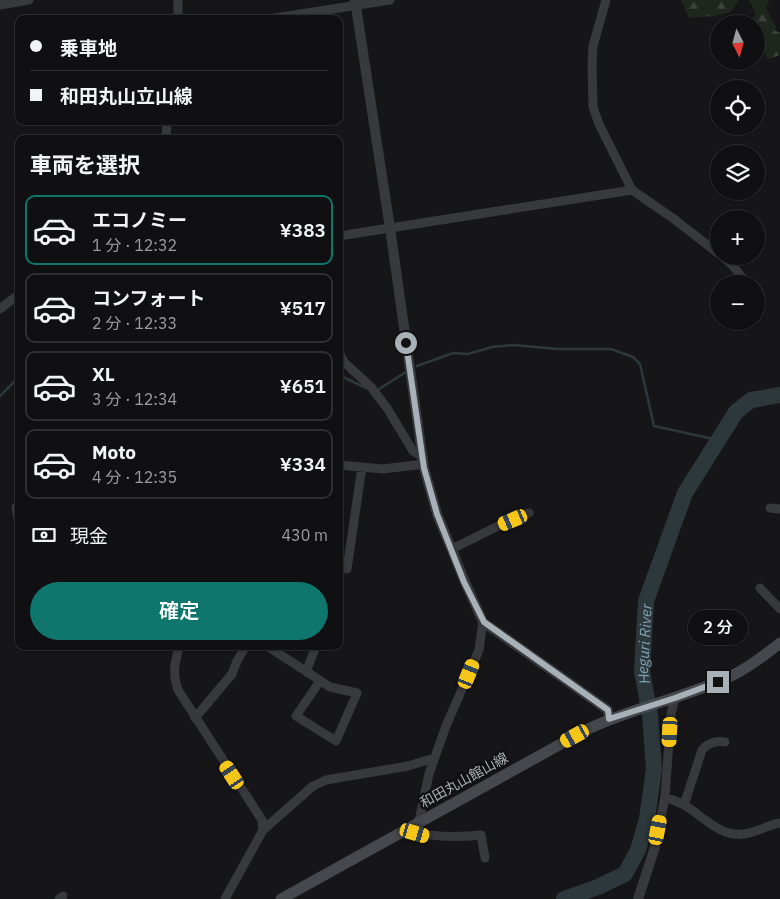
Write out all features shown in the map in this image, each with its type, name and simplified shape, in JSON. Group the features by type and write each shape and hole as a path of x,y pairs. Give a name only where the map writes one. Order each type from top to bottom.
{"main road":[{"name":"和田丸山館山線","path":"281,899 419,821 611,718 671,699 735,674 780,642"}],"street":[{"path":"0,5 29,0"},
{"path":"178,0 178,15"},
{"path":"290,15 356,3 390,0"},
{"path":"606,0 593,46 591,71 593,107 599,124 632,190 710,247"},
{"path":"356,3 423,461 437,514 464,582 484,622 608,710 611,718"},
{"path":"343,235 632,190"},
{"path":"732,265 740,275"},
{"path":"0,309 15,297"},
{"path":"343,360 370,387 387,408 413,451 423,461"},
{"path":"343,465 383,469 423,461"},
{"path":"343,568 347,568 362,467"},
{"path":"770,508 780,508"},
{"path":"452,549 529,513"},
{"path":"760,588 780,609"},
{"path":"419,821 428,774 479,650 484,622"},
{"path":"178,650 174,665 174,678 178,690 262,820 263,830"},
{"path":"195,718 232,674 244,650"},
{"path":"273,650 330,687 357,693 336,741 296,716 320,681"},
{"path":"306,672 314,650"},
{"path":"638,899 655,847 664,797 671,699"},
{"path":"684,805 702,750 708,743 725,742"},
{"path":"225,899 263,830 313,786 326,780 408,766 434,758"},
{"path":"664,797 684,805 713,826 729,834 744,834 773,824 780,824"},
{"path":"404,830 433,836 456,838 481,836 485,858"}],"green space":[{"path":"681,0 739,0 731,12 689,18"},
{"path":"749,0 769,0 766,8 776,27 774,30 780,33 780,55 768,59 765,54 765,15 756,14"}],"waterway":[{"path":"417,366 453,353 468,354 492,347 513,345 558,349 611,349 633,357 640,364 654,426 718,440"},
{"path":"379,389 406,372"},
{"path":"343,377 366,388"},
{"path":"0,396 15,381"},
{"name":"Heguri River","path":"564,899 598,887 625,874 638,850 647,819 654,769 650,715 642,671 646,601 685,493 736,412 751,400 780,395"}],"route":[{"path":"406,343 424,468 437,514 464,582 484,622 608,710 609,719 718,682"}]}
